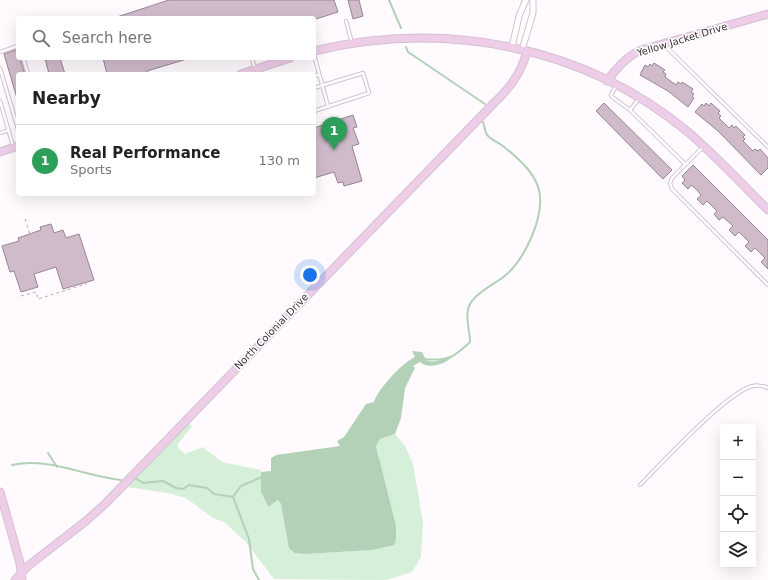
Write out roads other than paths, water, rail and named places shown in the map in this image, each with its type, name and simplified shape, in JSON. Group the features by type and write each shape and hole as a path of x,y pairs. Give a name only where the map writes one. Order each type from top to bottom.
{"street":[{"path":"512,47 519,16 526,0"},
{"path":"525,50 533,12 533,0"},
{"name":"Yellow Jacket Drive","path":"607,81 631,55 662,44 768,14"},
{"path":"316,51 352,43 418,37 475,40 525,50 570,65 607,81 640,98 668,118 704,146 768,210"},
{"name":"North Colonial Drive","path":"15,580 22,576 106,503 499,99 517,76 523,65 525,50"},
{"path":"256,72 285,60"},
{"path":"0,152 16,147"},
{"path":"0,492 22,576"}],"lane":[{"path":"346,21 352,43"},
{"path":"662,44 768,147"},
{"path":"0,52 16,47"},
{"path":"24,60 27,72"},
{"path":"253,60 256,72"},
{"path":"315,60 328,106"},
{"path":"0,68 16,119"},
{"path":"316,88 363,73 369,93 316,110"},
{"path":"616,86 611,94 612,97 630,110 685,164"},
{"path":"630,110 640,98"},
{"path":"0,100 16,147"},
{"path":"0,133 9,130"},
{"path":"704,146 670,180 672,189 768,285"},
{"path":"640,484 714,413 739,392 753,386 768,388"}],"waterway":[{"path":"389,0 401,28"},
{"path":"406,47 408,52 485,104"},
{"path":"424,359 439,360 449,358 459,352 470,342 467,315 469,305 475,297 506,275 513,268 532,236 539,212 539,190 533,177 512,153 489,137 486,133 483,122"},
{"path":"48,453 57,467"},
{"path":"12,465 39,463 121,480"},
{"path":"233,497 241,486 262,477"},
{"path":"135,478 143,483 163,481 176,488 183,489 189,485 207,488 214,494 233,497 249,539 253,569 259,580"}],"place":[{"name":"Real Performance","path":"334,150"}]}
